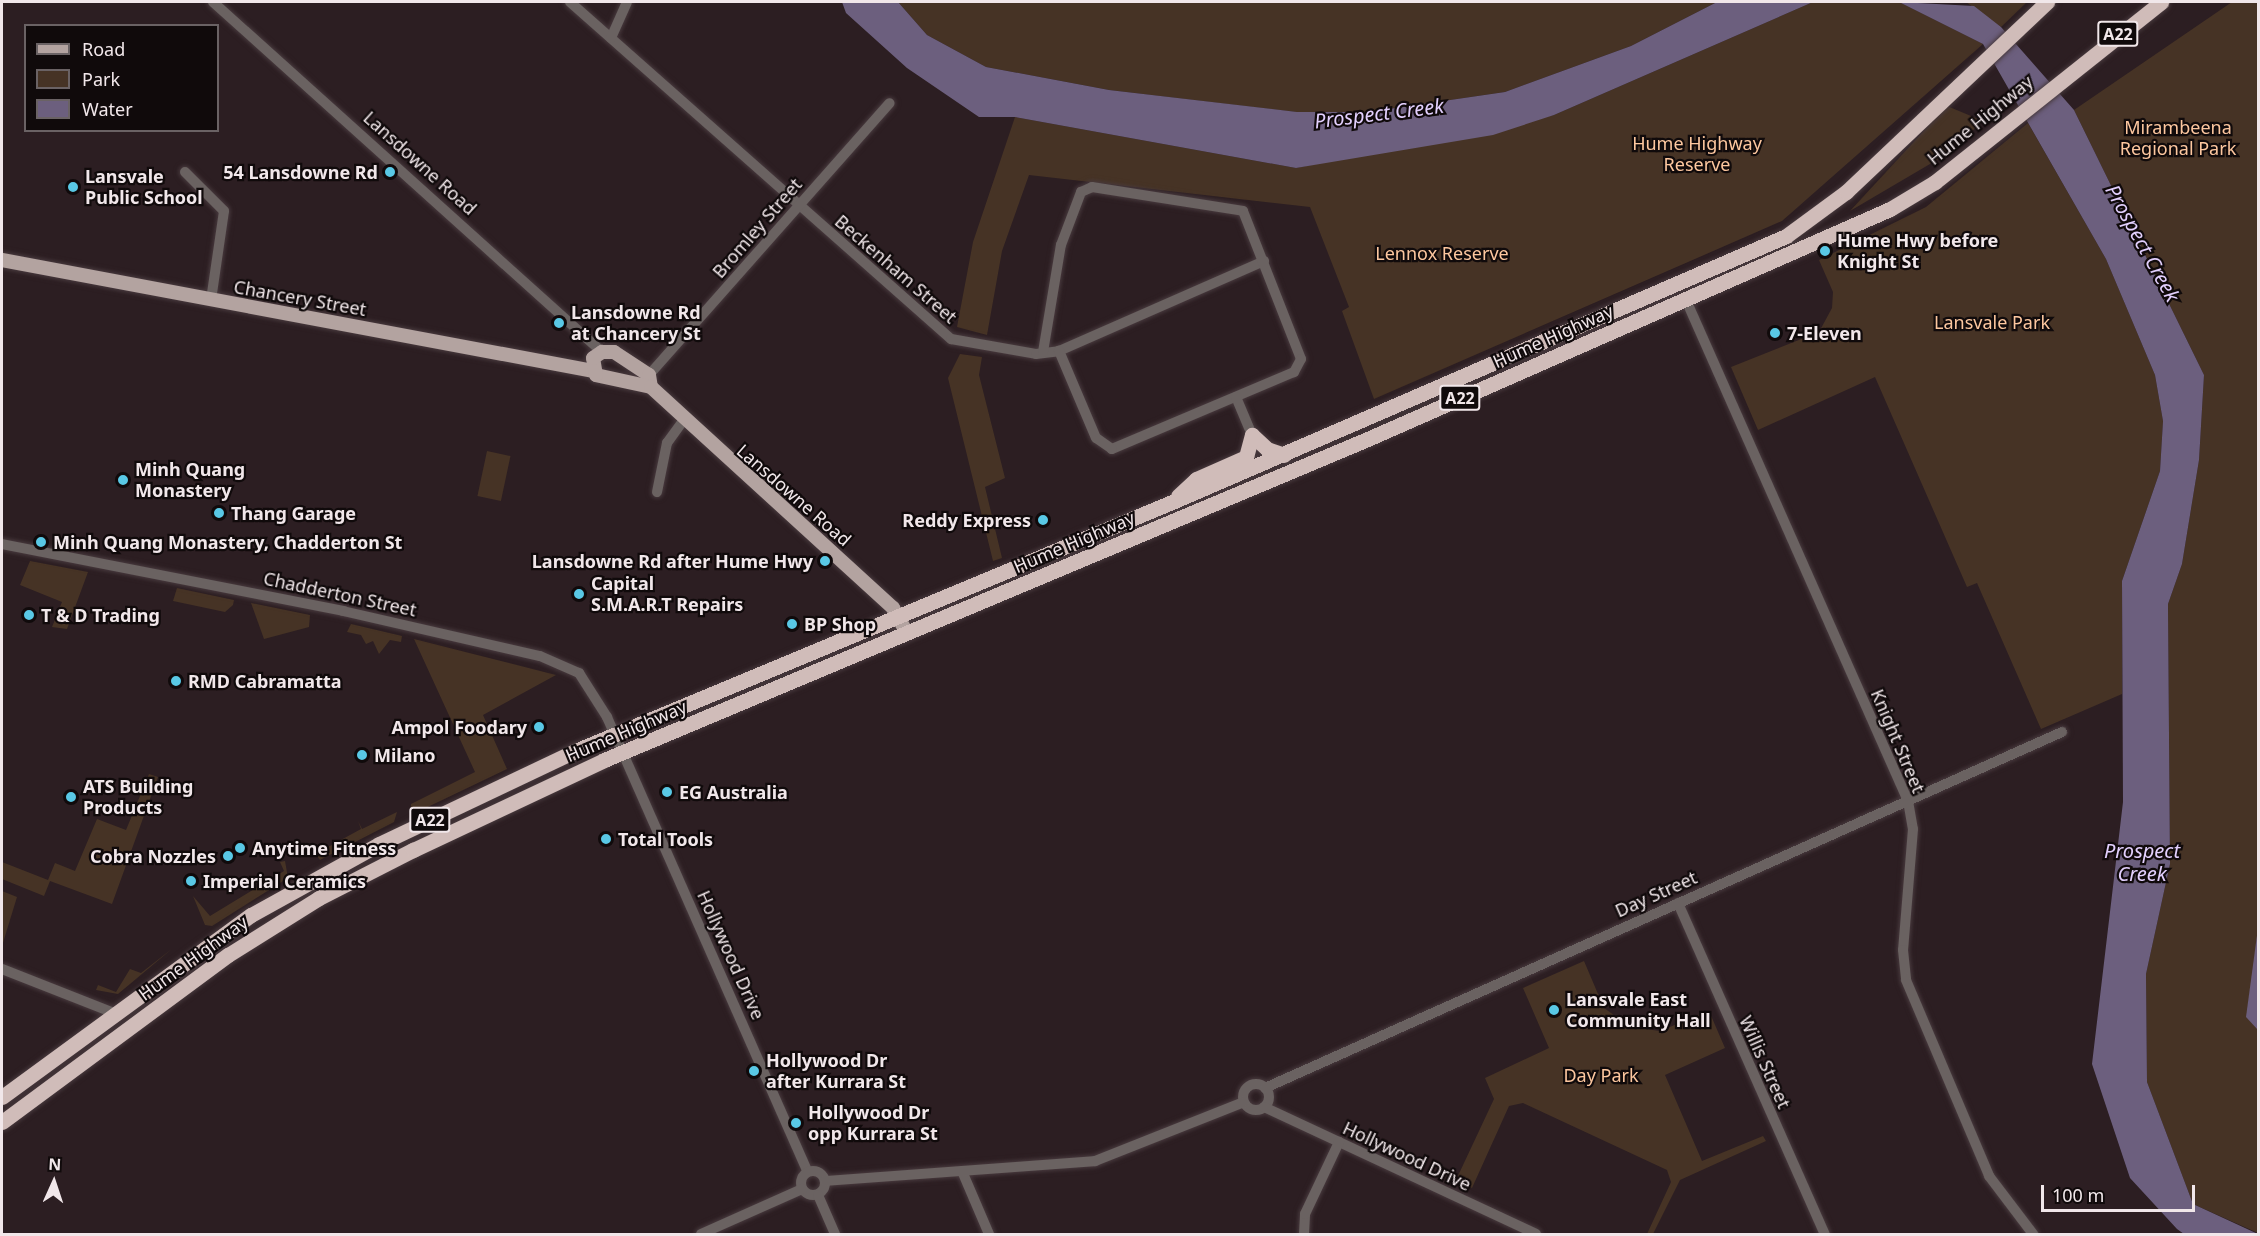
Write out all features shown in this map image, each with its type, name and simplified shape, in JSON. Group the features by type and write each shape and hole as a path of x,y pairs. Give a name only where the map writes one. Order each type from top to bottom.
{"highway":[{"name":"Hume Highway","path":"2,1097 114,1013 307,881 614,734 1284,455 1786,236 1846,192 2047,2"},
{"name":"Hume Highway","path":"2,1122 228,955 309,903 623,752 1686,300 1890,209 1996,134 2076,67 2161,2"},
{"path":"1172,502 1196,479 1245,457 1252,435 1267,449 1284,455"}],"main road":[{"name":"Chancery Street","path":"2,260 592,371 600,378 650,381"},
{"path":"592,371 593,358 602,351"},
{"name":"Lansdowne Road","path":"602,351 614,352 650,381 683,421 900,616 907,633"}],"street":[{"name":"Lansdowne Road","path":"213,2 602,351"},
{"name":"Beckenham Street","path":"570,2 951,339 978,347 1059,351 1264,261"},
{"path":"611,38 627,2"},
{"name":"Bromley Street","path":"650,381 798,206 890,103"},
{"path":"185,172 224,212 211,300"},
{"path":"1043,352 1060,245 1081,192 1092,187 1231,205 1248,218 1301,359 1294,372 1112,449 1096,438 1059,351"},
{"name":"Knight Street","path":"1686,300 1908,801 1913,829 1903,950 1906,980 1989,1176 2032,1234"},
{"path":"1236,397 1252,435"},
{"path":"657,492 667,443 683,421"},
{"name":"Chadderton Street","path":"2,544 286,598 552,660 584,678 623,752"},
{"name":"Day Street","path":"1244,1102 1249,1087 1265,1088 2062,732"},
{"name":"Hollywood Drive","path":"623,752 807,1172"},
{"name":"Willis Street","path":"1678,903 1825,1234"},
{"path":"2,969 114,1013"},
{"path":"1264,1107 1265,1088"},
{"path":"825,1181 1095,1161 1244,1102"},
{"name":"Hollywood Drive","path":"1244,1102 1253,1110 1264,1107 1536,1234"},
{"path":"1304,1234 1305,1214 1339,1142"},
{"path":"962,1171 989,1234"},
{"path":"802,1189 807,1172 818,1172 825,1181"},
{"path":"818,1195 825,1181"},
{"path":"701,1234 802,1189 818,1195 835,1234"}],"green space":[{"path":"898,2 1717,2 1631,46 1505,92 1368,112 1296,112 1109,90 986,67 927,35"},
{"path":"1813,2 1899,2 1983,44 1782,221 1374,399 1342,311 1349,307 1310,207 1029,175 1002,251 987,335 957,327 973,242 1015,117 1296,168 1554,115"},
{"path":"1966,2 2027,2 2001,27"},
{"name":"Mirambeena Regional Park","path":"2232,2 2258,2 2258,1233 2193,1204 2147,1082 2146,974 2170,864 2168,604 2182,564 2199,460 2204,375 2074,110"},
{"path":"1947,106 1983,121 1947,154 1850,211"},
{"name":"Lansvale Park","path":"2028,123 2106,259 2155,375 2163,421 2160,471 2122,581 2122,694 2041,729 1977,583 1967,587 1875,377 1758,430 1731,367 1819,332 1832,308 1833,292 1819,260 1926,207"},
{"path":"960,354 982,357 979,375 1005,478 985,487 1002,558 993,561 948,378"},
{"path":"487,451 510,456 501,501 477,496"},
{"path":"30,561 88,572 67,629 52,627 62,602 20,585"},
{"path":"177,588 234,600 233,605 225,612 173,601"},
{"path":"251,603 310,615 309,627 264,639"},
{"path":"351,624 402,636 401,642 390,640 379,654 373,641 366,644 361,635 347,632"},
{"path":"414,639 556,675 483,715 507,769 411,815 411,804 475,772"},
{"path":"149,774 158,777 112,904 50,881 44,896 2,879 2,862 48,880 55,863 75,871 97,819 126,830"},
{"path":"397,812 394,822 320,860 311,849 317,853 361,829 358,821 362,829"},
{"path":"285,861 288,878 212,926 205,925 193,896 210,916 284,871 280,862"},
{"path":"2,891 17,897 2,946"},
{"path":"173,948 118,994 96,990 98,985 116,992 130,969 141,973"},
{"name":"Day Park","path":"1584,961 1604,1008 1631,1027 1660,1031 1709,1011 1725,1048 1665,1075 1702,1161 1763,1136 1766,1141 1680,1180 1653,1234 1647,1234 1671,1182 1667,1170 1523,1103 1509,1106 1472,1188 1456,1180 1494,1099 1485,1078 1549,1048 1523,988"}],"water":[{"name":"Prospect Creek","path":"842,2 898,2 927,35 986,67 1109,90 1297,112 1368,112 1505,92 1631,46 1717,2 1813,2 1554,115 1493,135 1296,168 1015,117 979,117 907,68 846,13"},
{"name":"Prospect Creek","path":"1899,2 1974,6 2001,27 2074,110 2204,375 2199,460 2182,564 2168,604 2170,864 2146,974 2147,1082 2193,1204 2258,1234 2184,1234 2177,1229 2130,1178 2092,1064 2123,802 2122,581 2160,471 2163,421 2155,375 2106,259 1983,44"},
{"path":"2258,928 2258,1030 2246,1017"}],"place":[{"name":"54 Lansdowne Rd","path":"390,172"},
{"name":"Lansvale Public School","path":"73,187"},
{"name":"Hume Hwy before Knight St","path":"1825,251"},
{"name":"Lansdowne Rd at Chancery St","path":"559,323"},
{"name":"7-Eleven","path":"1775,333"},
{"name":"Minh Quang Monastery","path":"123,480"},
{"name":"Thang Garage","path":"219,513"},
{"name":"Reddy Express","path":"1043,520"},
{"name":"Minh Quang Monastery, Chadderton St","path":"41,542"},
{"name":"Lansdowne Rd after Hume Hwy","path":"825,561"},
{"name":"Capital S.M.A.R.T Repairs","path":"579,594"},
{"name":"T & D Trading","path":"29,615"},
{"name":"BP Shop","path":"792,624"},
{"name":"RMD Cabramatta","path":"176,681"},
{"name":"Ampol Foodary","path":"539,727"},
{"name":"Milano","path":"362,755"},
{"name":"EG Australia","path":"667,792"},
{"name":"ATS Building Products","path":"71,797"},
{"name":"Total Tools","path":"606,839"},
{"name":"Anytime Fitness","path":"240,848"},
{"name":"Cobra Nozzles","path":"228,856"},
{"name":"Imperial Ceramics","path":"191,881"},
{"name":"Lansvale East Community Hall","path":"1554,1010"},
{"name":"Hollywood Dr after Kurrara St","path":"754,1071"},
{"name":"Hollywood Dr opp Kurrara St","path":"796,1123"}],"park label":[{"name":"Hume Highway Reserve","path":"1697,154"},
{"name":"Lennox Reserve","path":"1442,253"}]}
